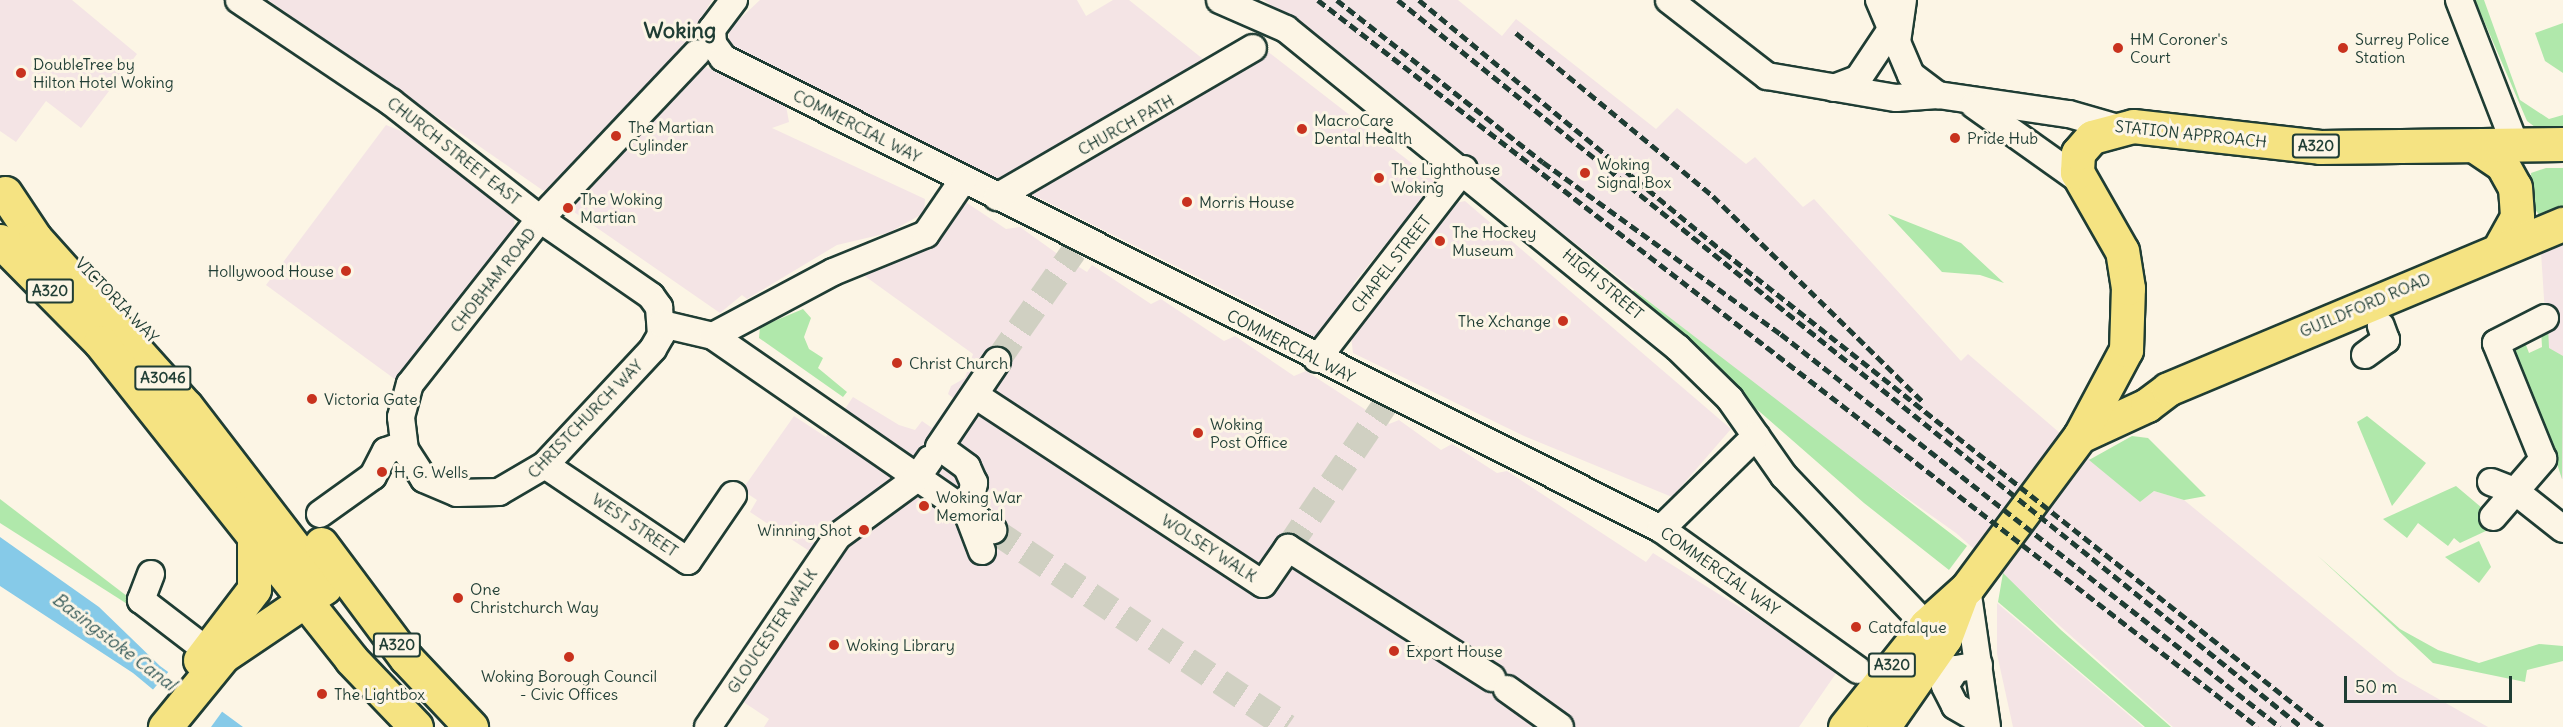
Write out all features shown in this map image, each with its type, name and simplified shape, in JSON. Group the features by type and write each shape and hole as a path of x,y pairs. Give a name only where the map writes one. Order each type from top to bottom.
{"main road":[{"name":"STATION APPROACH","path":"2114,127 2320,147 2478,148 2563,144"},
{"name":"A320","path":"2079,419 2126,350 2128,288 2122,251 2081,181 2077,162 2083,145 2114,127"},
{"path":"2478,148 2502,164 2515,187 2517,217 2500,248"},
{"name":"VICTORIA WAY","path":"2,192 35,238 186,406 310,578 351,659 416,727"},
{"name":"GUILDFORD ROAD","path":"1845,727 1940,612 2079,419 2148,405 2168,389 2500,248 2563,224"},
{"name":"VICTORIA WAY","path":"0,241 99,342 254,537 310,578 406,658 471,727"},
{"path":"2126,350 2134,368 2168,389"},
{"path":"163,719 200,661 254,588 254,537"},
{"path":"200,661 233,648 260,633 310,578"},
{"path":"200,661 310,578"},
{"name":"GUILDFORD ROAD","path":"1883,727 1940,612"},
{"name":"A320","path":"260,633 314,636 351,659"}],"street":[{"name":"CHURCH STREET EAST","path":"239,0 391,102 540,219 651,296 662,324"},
{"name":"CHOBHAM ROAD","path":"403,445 401,417 410,384 540,219 705,47 715,22 734,0"},
{"name":"HIGH STREET","path":"1220,0 1286,28 1464,169 1678,348 1730,399 1797,489 1940,612"},
{"name":"STATION APPROACH","path":"1670,0 1767,76 1896,98 1938,95 2069,114 2114,127"},
{"path":"1879,0 1911,75 1938,95"},
{"path":"1834,88 1858,79 1894,35 1903,0"},
{"path":"2459,0 2516,147"},
{"name":"COMMERCIAL WAY","path":"705,47 730,62 997,197 1077,245 1317,359 1660,529 1858,669"},
{"name":"CHURCH PATH","path":"997,197 1253,48"},
{"name":"STATION APPROACH","path":"1966,100 2081,181"},
{"name":"CHAPEL STREET","path":"1317,359 1464,169"},
{"path":"713,336 890,249 926,234 963,180"},
{"path":"2493,517 2543,459 2496,343 2545,318"},
{"path":"662,324 713,336 837,422 928,462 967,467 974,483 968,514"},
{"name":"CHRISTCHURCH WAY","path":"403,445 424,478 457,493 500,492 545,465 653,349 662,324"},
{"path":"2365,356 2386,340 2381,326"},
{"name":"GLOUCESTER WALK","path":"708,727 838,536 928,462 998,361"},
{"name":"WOLSEY WALK","path":"975,395 1263,584 1288,548 1499,683 1536,699 1565,723"},
{"path":"1660,529 1756,436"},
{"path":"320,513 373,476 386,451 403,445"},
{"path":"928,462 987,540"},
{"name":"WEST STREET","path":"545,465 688,561 733,495"},
{"path":"2491,482 2515,491 2563,529"},
{"path":"150,574 141,600 200,661"},
{"path":"1940,612 1979,665 1987,725"},
{"path":"1979,665 1956,669 1945,686 1955,706 1987,725"}],"shaded area":[{"path":"0,0 72,0 137,54 81,128 46,101 16,142 0,131"},
{"path":"268,0 712,0 695,29 704,66 786,106 789,122 772,128 925,199 924,213 888,233 837,245 747,299 742,295 720,313"},
{"path":"760,0 1077,0 1086,16 1113,0 1129,0 1218,71 1267,51 1436,182 1353,284 1358,289 1318,337 1307,339 1274,315 1041,199 959,169 736,54 729,47 729,29"},
{"path":"1264,0 1458,0 1502,36 1516,19 1656,129 1677,108 1746,164 1755,157 1803,207 1814,199 1961,361 1968,354 2140,502 2154,491 2184,500 2398,676 2488,727 2173,727 1956,533 1843,453"},
{"path":"386,125 416,137 515,214 513,239 396,380 266,285"},
{"path":"964,201 1006,229 1020,227 1059,255 1076,252 1079,267 1087,272 1092,265 1151,304 1161,299 1224,341 1235,336 1294,376 1306,371 1366,410 1384,407 1389,424 1399,420 1441,450 1452,444 1497,473 1507,471 1646,562 1653,553 1839,669 1799,727 764,727 769,719 739,699 829,564 750,512 757,500 742,490 794,416 826,437 853,397 899,425 915,430 922,421 932,428 953,398 948,394 951,386 965,378 973,354 862,274 919,244 931,250"},
{"path":"1465,201 1731,429 1672,497 1524,436 1353,353 1351,336 1456,203"},
{"path":"2563,242 2562,479 2554,454 2541,252"},
{"path":"1997,603 2143,727 2013,727 1997,654"}],"green space":[{"path":"2475,0 2484,0 2520,100 2549,119 2563,115 2563,129 2539,130 2527,121"},
{"path":"2563,23 2563,73 2545,61 2535,33"},
{"path":"2546,168 2563,168 2563,207 2539,215 2533,206 2531,173"},
{"path":"1514,197 1609,271 1605,274 1631,294 1634,290 1967,546 1949,570 1864,503"},
{"path":"1888,214 1961,243 2004,283 1980,275 1942,272"},
{"path":"803,309 811,318 804,337 809,349 823,358 818,368 847,392 843,397 759,338 760,327"},
{"path":"2548,326 2549,348 2563,356 2562,479 2547,433 2541,435 2504,345 2523,337 2529,353 2542,347 2541,329"},
{"path":"2367,416 2426,463 2392,506 2357,422"},
{"path":"2132,436 2148,438 2206,496 2184,500 2154,491 2140,502 2089,460"},
{"path":"2456,486 2501,524 2460,543 2454,538 2448,546 2418,523 2407,538 2383,519"},
{"path":"0,499 187,642 0,523"},
{"path":"2479,541 2491,567 2479,583 2445,557"},
{"path":"2317,555 2400,629 2438,650 2479,663 2539,644 2563,646 2563,661 2527,670 2525,682 2433,663"},
{"path":"2003,573 2061,630 2171,727 2145,727 1998,602"}],"water":[{"name":"Basingstoke Canal","path":"0,537 99,607 160,666 243,727 198,727 133,673 0,586"}],"pier":[{"name":"Basingstoke Canal","path":"170,670 224,709 211,727 193,727 150,693"}],"tunnel":[{"path":"997,361 1074,251"},
{"path":"1288,548 1391,396"},
{"path":"993,530 1287,727"}],"railway":[{"path":"1318,0 2258,727"},
{"path":"1337,0 1543,162 1781,334 2280,727"},
{"path":"1398,0 2302,727"},
{"path":"1419,0 1724,252 2323,727"},
{"path":"1516,33 1713,196 1922,401"}],"place":[{"name":"HM Coroner's Court","path":"2118,48"},
{"name":"Surrey Police Station","path":"2343,48"},
{"name":"DoubleTree by Hilton Hotel Woking","path":"21,73"},
{"name":"MacroCare Dental Health","path":"1302,129"},
{"name":"The Martian Cylinder","path":"616,136"},
{"name":"Pride Hub","path":"1955,138"},
{"name":"Woking Signal Box","path":"1585,173"},
{"name":"The Lighthouse Woking","path":"1379,178"},
{"name":"Morris House","path":"1187,202"},
{"name":"The Woking Martian","path":"568,208"},
{"name":"The Hockey Museum","path":"1440,241"},
{"name":"Hollywood House","path":"346,271"},
{"name":"The Xchange","path":"1563,321"},
{"name":"Christ Church","path":"897,363"},
{"name":"Victoria Gate","path":"312,399"},
{"name":"Woking Post Office","path":"1198,433"},
{"name":"H. G. Wells","path":"382,472"},
{"name":"Woking War Memorial","path":"924,506"},
{"name":"Winning Shot","path":"864,530"},
{"name":"One Christchurch Way","path":"458,598"},
{"name":"Catafalque","path":"1856,627"},
{"name":"Woking Library","path":"834,645"},
{"name":"Export House","path":"1394,651"},
{"name":"Woking Borough Council - Civic Offices","path":"569,657"},
{"name":"The Lightbox","path":"322,694"}],"district":[{"name":"Woking","path":"680,31"}]}
